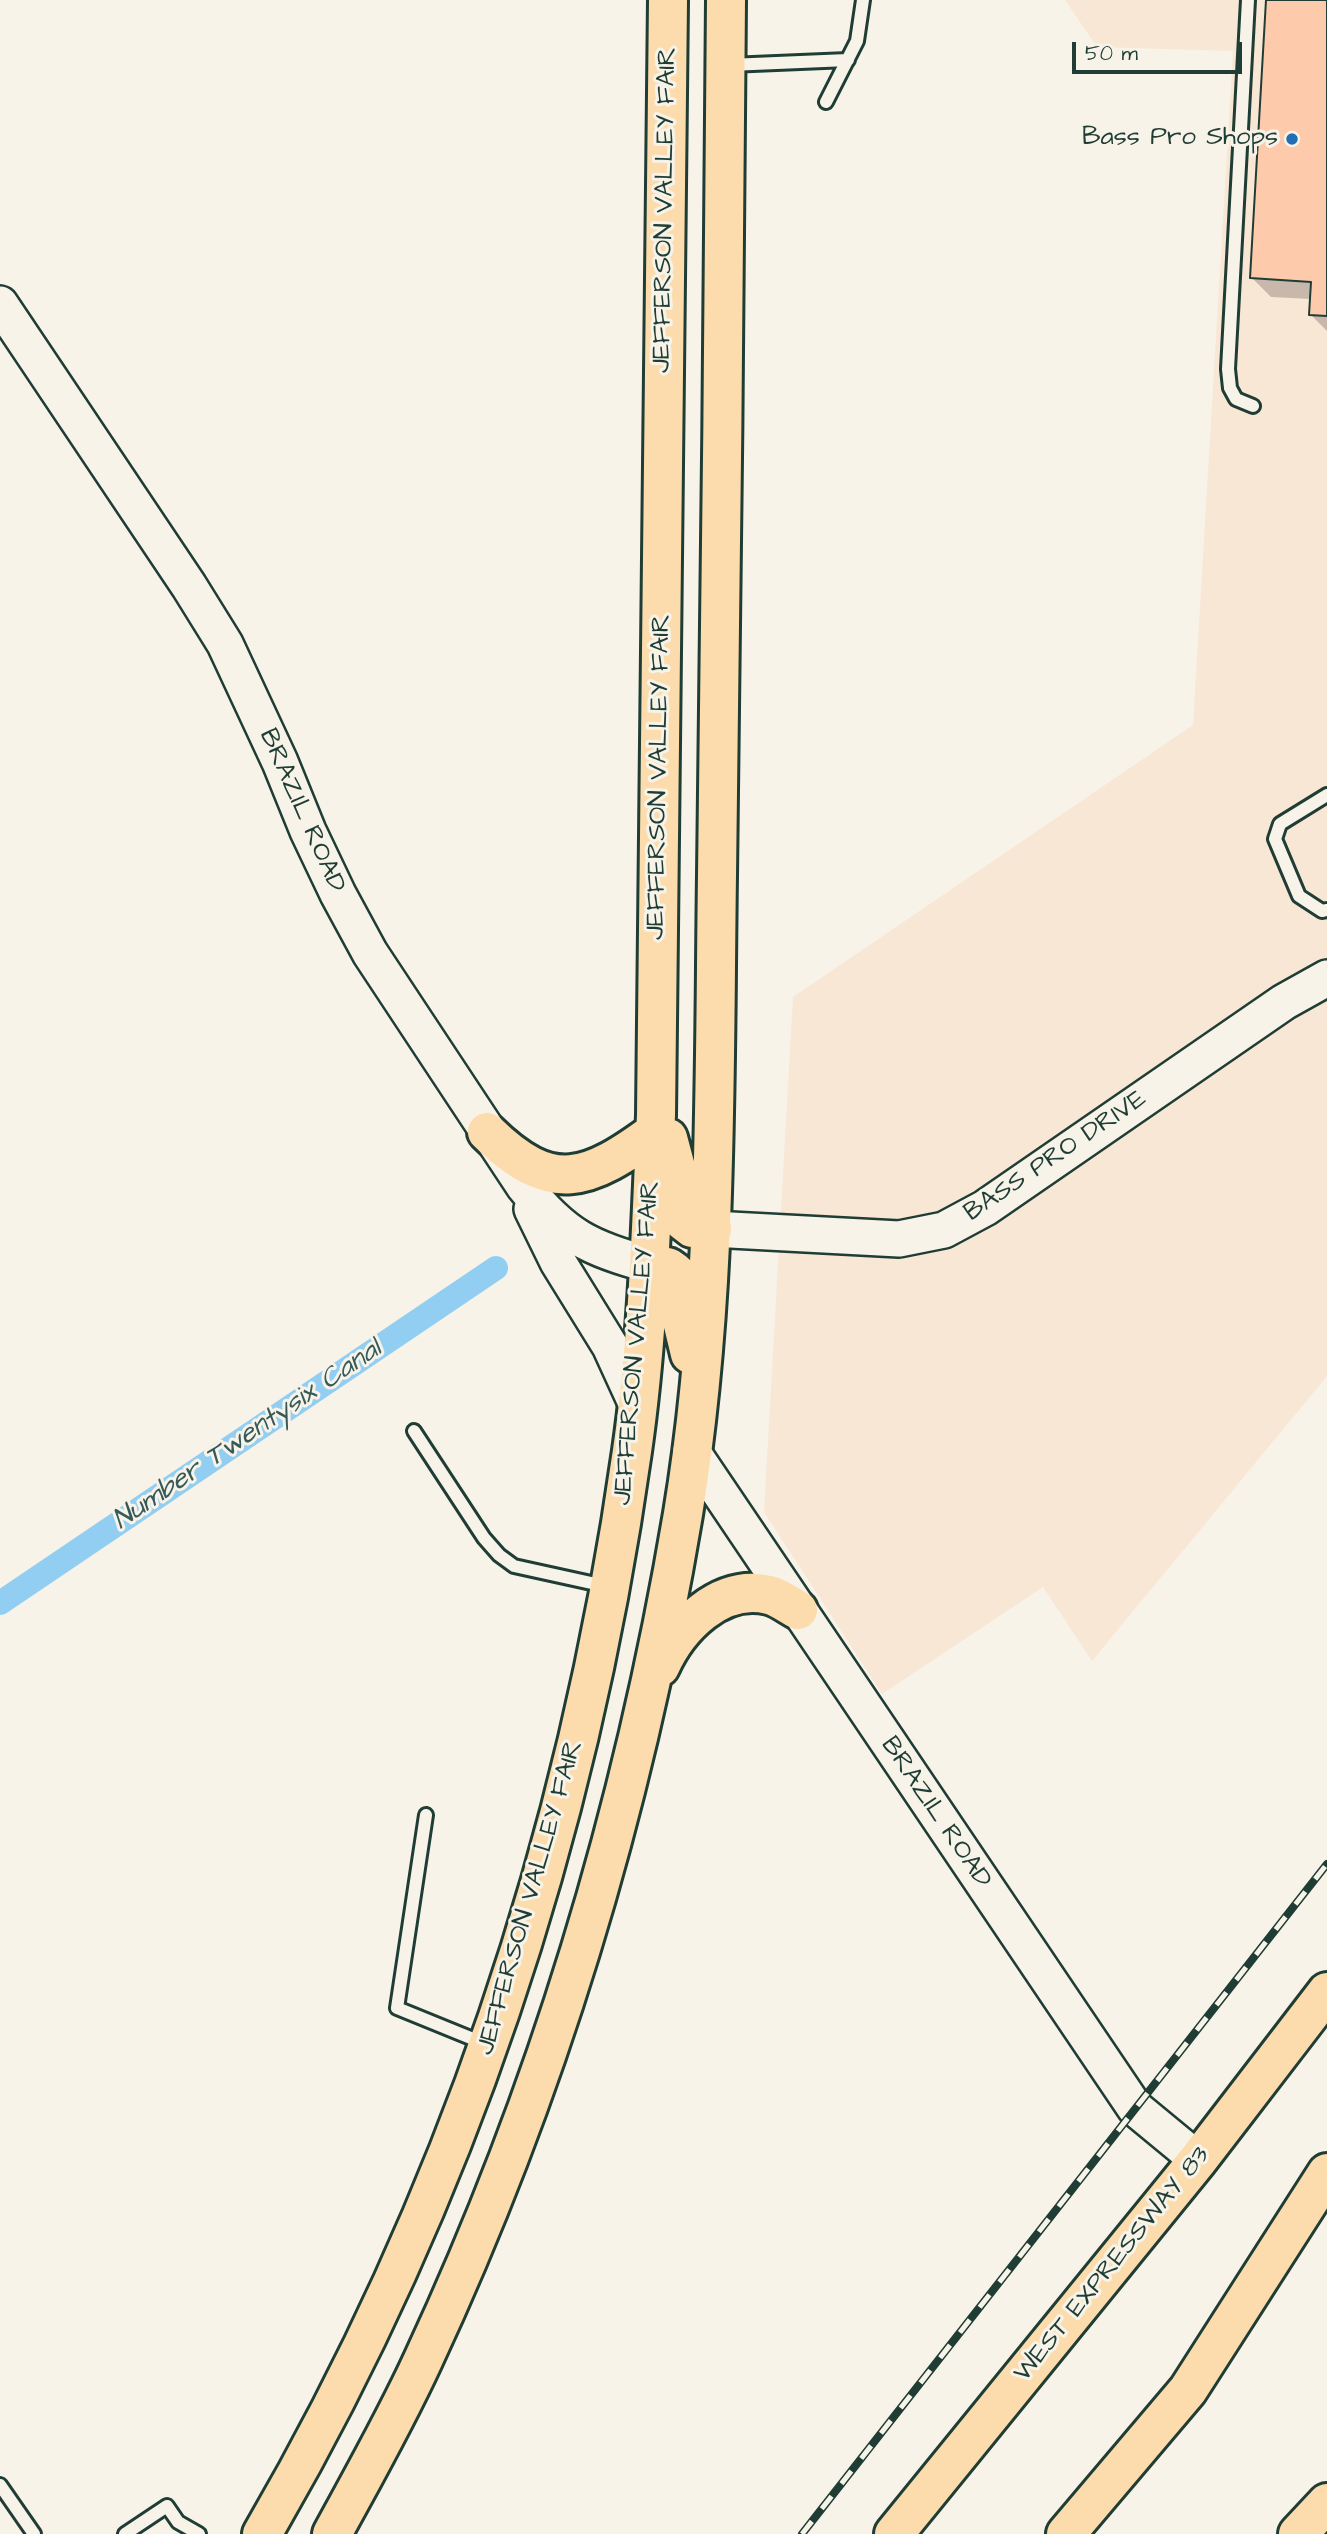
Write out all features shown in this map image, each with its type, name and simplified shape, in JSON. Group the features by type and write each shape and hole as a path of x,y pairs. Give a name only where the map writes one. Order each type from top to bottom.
{"main road":[{"name":"JEFFERSON VALLEY FAIR","path":"262,2534 295,2479 376,2321 428,2204 490,2046 538,1891 576,1755 610,1588 632,1448 651,1265 656,1131 668,0"},
{"path":"332,2534 421,2365 480,2230 575,1970 615,1836 646,1701 683,1511 697,1401 712,1229 726,0"},
{"path":"656,1088 680,1183 683,1221 692,1228 712,1229"},
{"path":"487,1132 508,1153 527,1166 547,1173 565,1174 585,1172 605,1164 626,1153 656,1131"},
{"path":"651,1265 675,1272 679,1280 679,1308 693,1368 697,1401"},
{"path":"646,1701 666,1653 680,1632 699,1613 721,1601 746,1594 769,1595 798,1610"},
{"name":"WEST EXPRESSWAY 83","path":"894,2534 1198,2160 1327,1992"},
{"path":"1066,2534 1188,2390 1327,2173"},
{"path":"1298,2534 1327,2503"}],"street":[{"name":"BRAZIL ROAD","path":"0,304 225,644 338,894 370,953 487,1132 542,1209 566,1231 613,1255 651,1265"},
{"name":"BASS PRO DRIVE","path":"712,1229 899,1239 944,1230 985,1208 1273,1010 1327,978"},
{"path":"524,1186 539,1227 610,1346 636,1405"},
{"name":"BRAZIL ROAD","path":"691,1450 1136,2108 1198,2160"}],"lane":[{"path":"826,102 857,41 863,0"},
{"path":"1248,0 1228,369 1230,388 1236,399 1252,406"},
{"path":"726,65 848,60"},
{"path":"1327,795 1280,824 1275,839 1299,896 1322,911 1327,910"},
{"path":"414,1431 484,1538 499,1555 514,1566 610,1588"},
{"path":"426,1815 397,2008 490,2046"},
{"path":"0,2485 34,2534"},
{"path":"125,2534 167,2506 178,2522 199,2534"}],"shaded area":[{"path":"1065,0 1327,0 1327,1376 1092,1661 1043,1587 882,1694 764,1512 793,997 1193,725 1233,51 1097,47"}],"building":[{"name":"Bass Pro Shops","path":"1266,0 1327,0 1327,316 1309,315 1311,282 1250,278"}],"waterway":[{"name":"Number Twentysix Canal","path":"0,1603 496,1268"}],"railway":[{"path":"802,2534 1327,1864"}],"place":[{"name":"Bass Pro Shops","path":"1292,139"}]}
